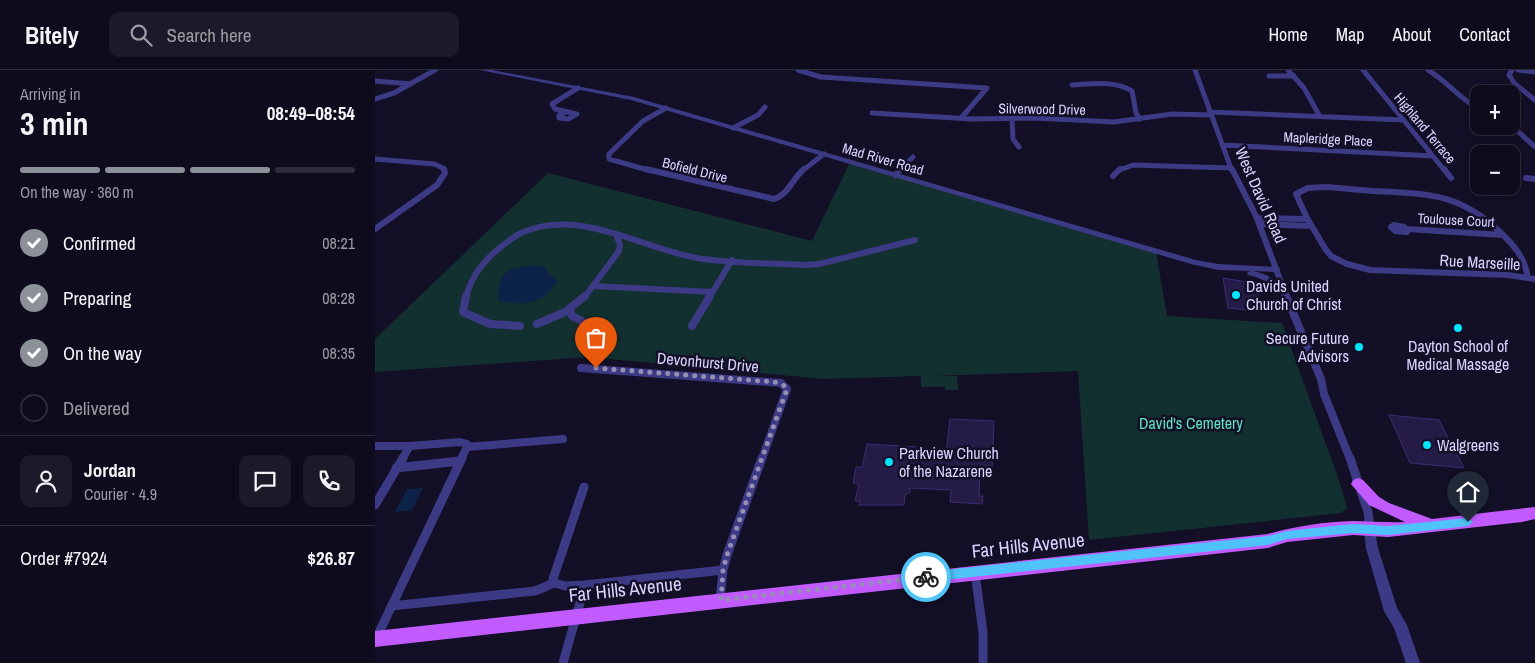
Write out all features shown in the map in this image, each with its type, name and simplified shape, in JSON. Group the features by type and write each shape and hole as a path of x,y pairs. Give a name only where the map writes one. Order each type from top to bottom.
{"main road":[{"path":"1358,484 1384,507 1433,526"},
{"name":"Far Hills Avenue","path":"376,639 1268,541 1287,535 1353,528 1388,530 1535,513"}],"street":[{"path":"375,99 394,93 435,70"},
{"name":"Mad River Road","path":"483,70 622,96 1155,252 1218,267 1276,269"},
{"path":"798,70 818,76 986,88 994,86"},
{"name":"West David Road","path":"1195,70 1231,168 1258,221 1285,295 1321,379 1324,394 1343,437 1367,512 1370,529"},
{"path":"1288,70 1304,88 1319,115"},
{"name":"Highland Terrace","path":"1363,70 1451,178"},
{"path":"1428,70 1440,77 1465,102 1470,104"},
{"path":"1512,70 1509,75 1511,80 1535,100"},
{"path":"1518,70 1535,72"},
{"path":"1269,76 1294,76"},
{"path":"375,81 411,84"},
{"path":"1072,85 1114,85 1127,87 1132,91 1137,116 1140,119"},
{"path":"564,113 555,110 552,104 578,88"},
{"path":"961,118 987,90 986,88"},
{"path":"733,128 758,115 765,107"},
{"name":"Bofield Drive","path":"666,108 643,121 609,154 609,159 618,163 766,199 777,199 783,196 799,173 824,154"},
{"name":"Silverwood Drive","path":"872,113 961,118 1114,122 1172,114 1210,113 1319,115 1404,120"},
{"path":"1012,119 1013,139 1019,147"},
{"path":"1520,133 1535,147"},
{"name":"Mapleridge Place","path":"1222,145 1433,156"},
{"path":"895,175 913,157"},
{"path":"375,159 433,164 443,168 445,173 437,186 375,229"},
{"path":"1113,176 1117,170 1133,165 1231,168"},
{"path":"1526,178 1535,179"},
{"name":"Rue Marseille","path":"1308,188 1431,194 1449,198 1471,207 1492,222 1524,259 1532,279 1500,275 1363,269 1331,256 1307,218 1295,197 1299,191 1308,188"},
{"path":"1258,221 1307,218"},
{"path":"1258,221 1311,226"},
{"path":"520,326 492,326 463,312 464,299 472,276 507,241 516,235 544,224 581,225 697,258 819,264 915,240"},
{"name":"Toulouse Court","path":"1407,229 1503,235"},
{"path":"616,235 620,248"},
{"path":"537,324 570,310 594,286 620,248 642,243"},
{"path":"692,326 732,260"},
{"path":"1218,267 1265,276 1273,281 1285,295"},
{"path":"594,286 712,292"},
{"path":"570,310 572,316 582,321"},
{"name":"Devonhurst Drive","path":"581,368 775,382 785,386 787,392 759,461 723,570 721,600"},
{"path":"467,447 563,439"},
{"path":"375,446 394,444 410,446 464,442 467,447"},
{"path":"375,505 410,446"},
{"path":"376,639 467,447"},
{"path":"397,468 459,462"},
{"path":"554,583 553,579 584,487"},
{"path":"1370,529 1372,548 1391,611 1400,625 1413,663"},
{"path":"391,606 535,591 554,583 565,586 585,585 723,570"},
{"path":"975,572 983,633 983,663"},
{"path":"563,663 585,585"}],"green space":[{"name":"David's Cemetery","path":"850,162 1156,252 1167,316 1282,323 1340,483 1347,508 1341,513 1089,540 1078,371 935,376 957,376 958,390 945,390 945,387 921,387 921,376 824,379 589,357 375,372 375,339 548,173 812,241"}],"water":[{"path":"533,265 545,267 551,276 558,281 545,296 534,301 521,303 509,303 498,300 500,284 506,272 511,269"},
{"path":"423,488 412,510 395,512 407,489"}],"building":[{"name":"Davids United Church of Christ","path":"1223,278 1253,283 1257,286 1261,307 1255,308 1256,311 1228,308"},
{"name":"Walgreens","path":"1389,415 1439,420 1464,468 1410,463"},
{"name":"Parkview Church of the Nazarene","path":"950,419 994,421 992,470 980,469 979,496 983,496 982,504 950,502 951,490 910,488 910,492 905,495 904,505 859,505 860,501 855,501 859,484 853,483 856,467 862,467 867,444 917,447 916,456 931,457 932,452 946,453"}],"way so far":[{"path":"596,368 775,382 781,383 787,389 759,461 727,555 723,570 721,600 926,577"}],"place":[{"name":"Davids United Church of Christ","path":"1236,295"},
{"name":"Dayton School of Medical Massage","path":"1458,328"},
{"name":"Secure Future Advisors","path":"1359,347"},
{"name":"Walgreens","path":"1427,445"},
{"name":"Parkview Church of the Nazarene","path":"889,462"}],"route":[{"path":"926,577 1046,566 1268,541 1287,535 1353,528 1388,530 1468,522"}]}
